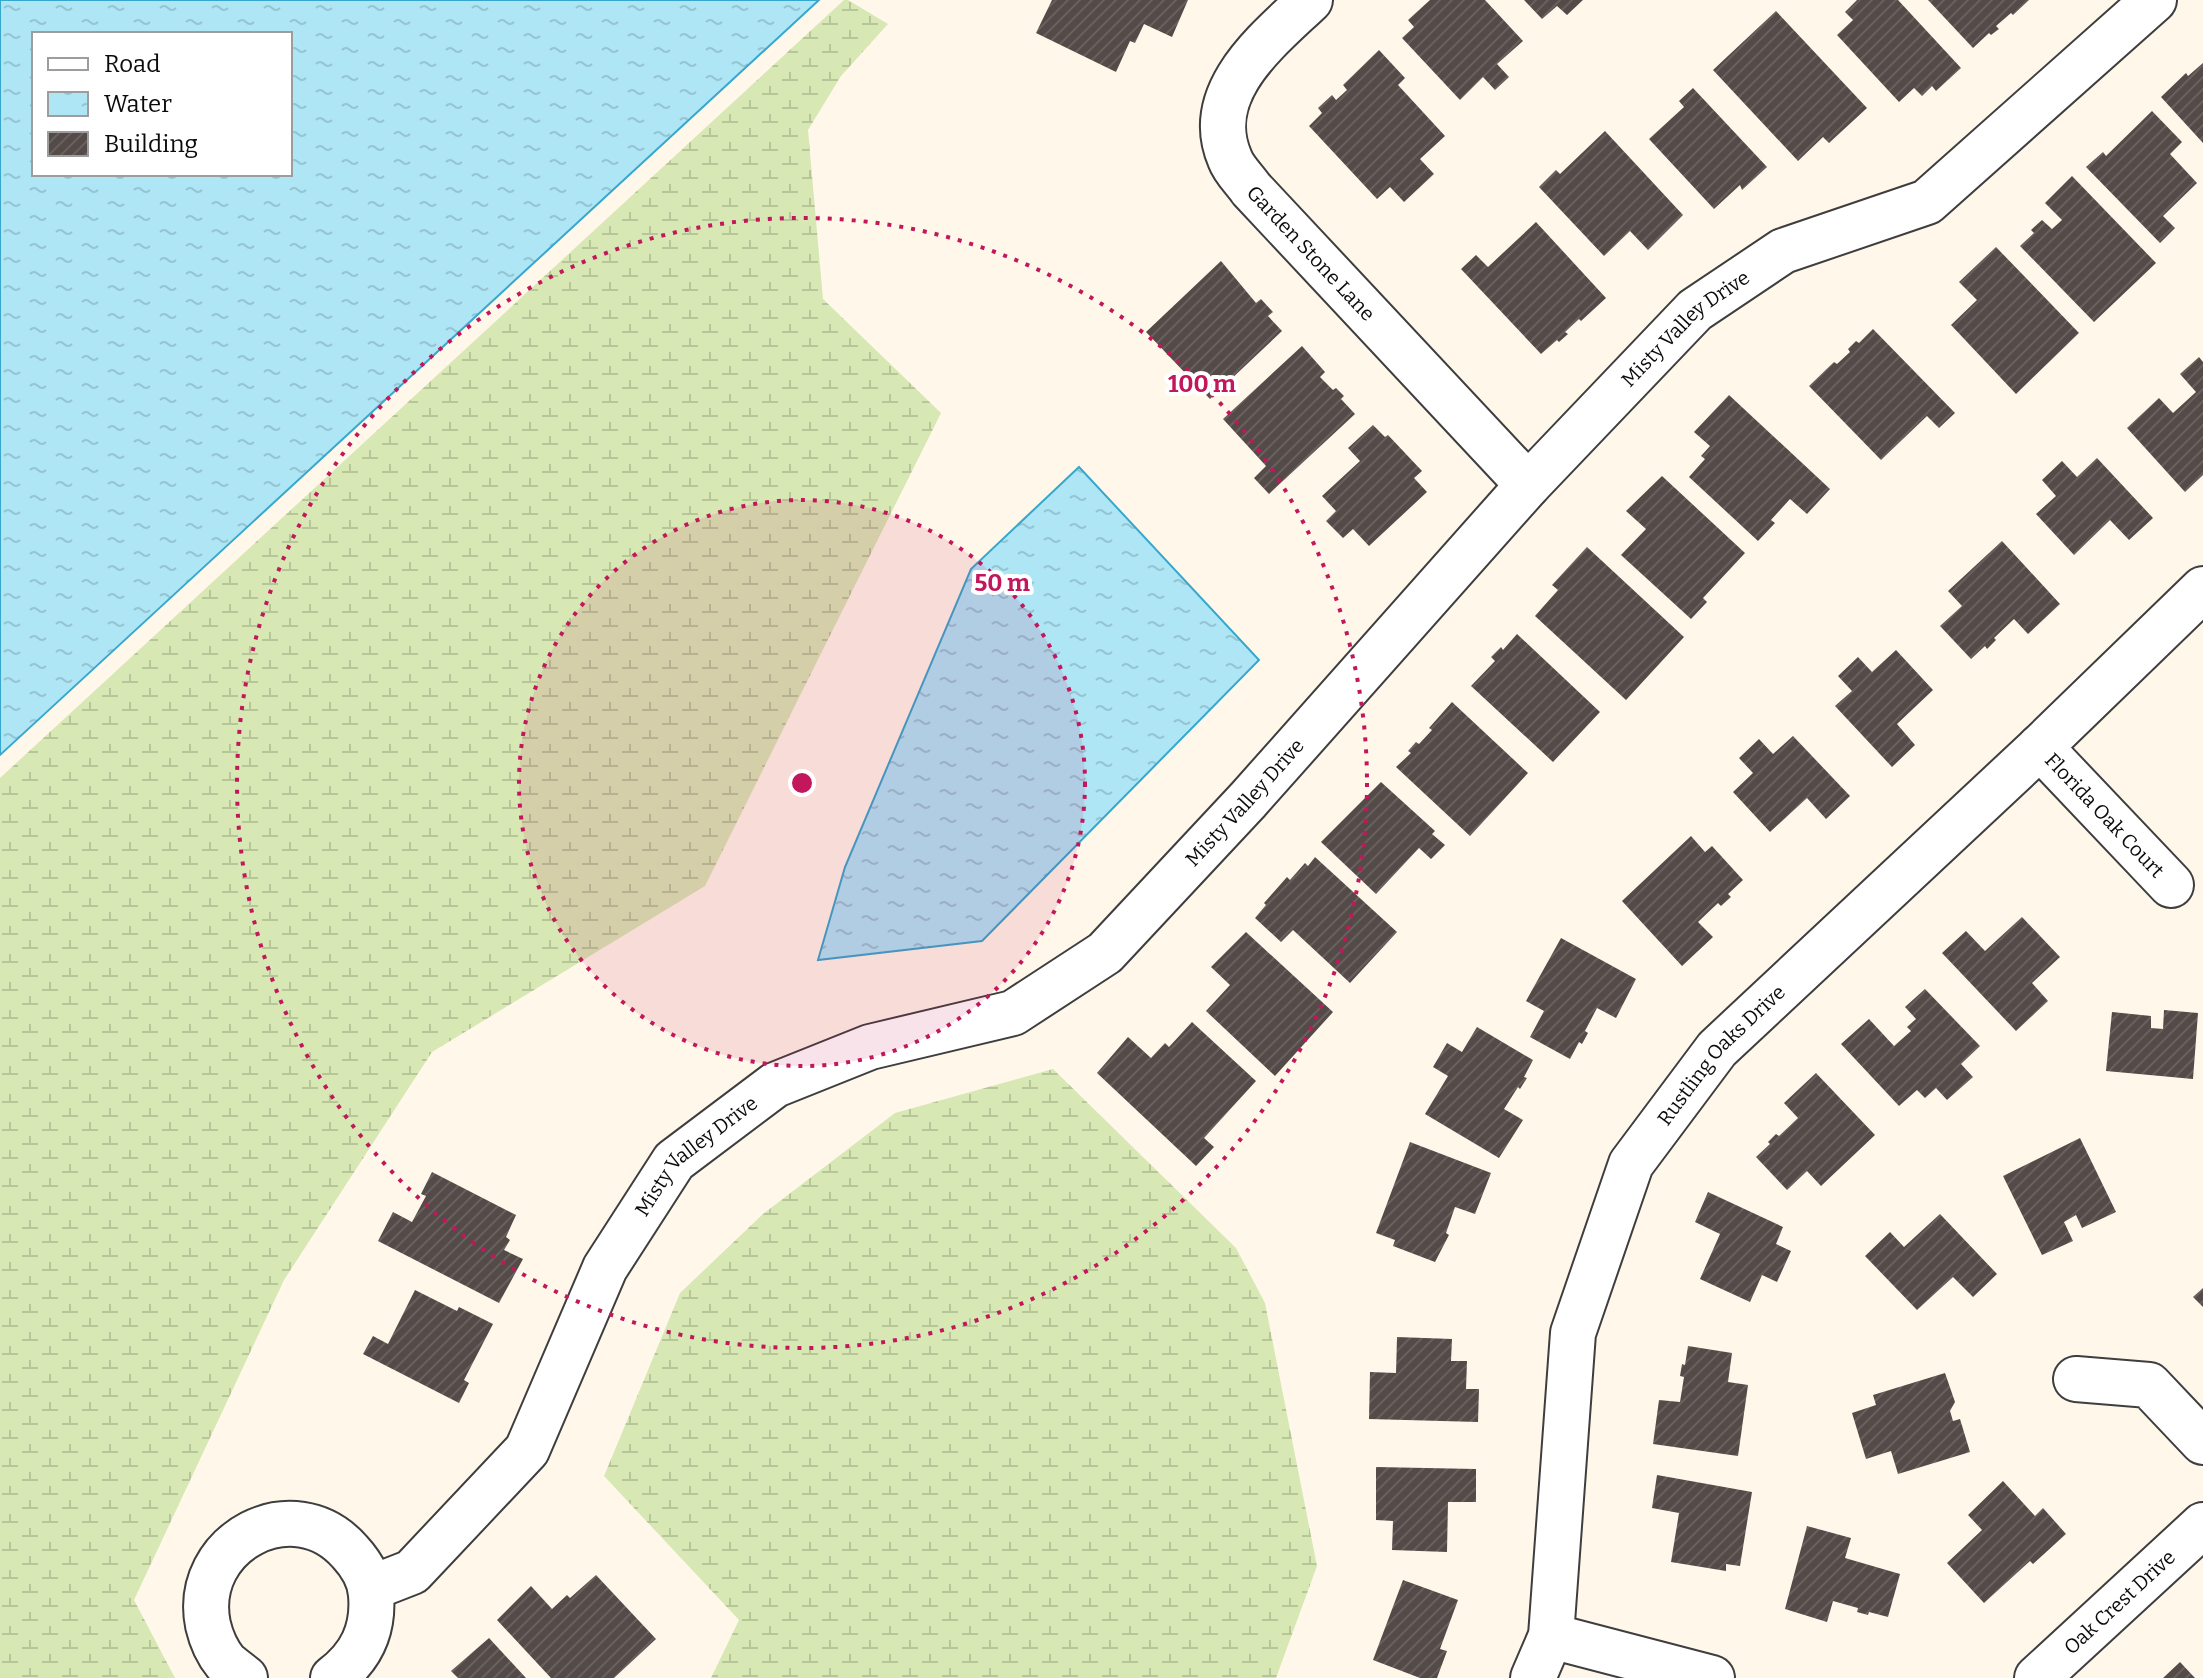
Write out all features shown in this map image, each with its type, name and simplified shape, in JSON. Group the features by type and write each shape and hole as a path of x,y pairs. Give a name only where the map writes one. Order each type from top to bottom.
{"street":[{"name":"Garden Stone Lane","path":"1310,0 1250,56 1231,90 1222,122 1230,159 1251,189 1528,485"},
{"name":"Misty Valley Drive","path":"371,1588 412,1572 527,1450 605,1268 674,1161 775,1085 870,1047 1013,1013 1105,953 1248,800 1528,485 1695,310 1783,251 1927,202 2154,0"},
{"name":"Rustling Oaks Drive","path":"1533,1678 1551,1636 1573,1333 1631,1164 1717,1049 2040,747 2203,589"},
{"name":"Florida Oak Court","path":"2040,747 2171,885"},
{"path":"2076,1379 2149,1385 2203,1442"},
{"path":"245,1678 225,1662 211,1638 205,1611 209,1583 220,1559 239,1539 264,1527 291,1523 318,1528 341,1542 360,1562 371,1588 373,1615 365,1642 350,1665 333,1678"},
{"name":"Oak Crest Drive","path":"2037,1678 2043,1676 2203,1525"},
{"path":"1551,1636 1712,1678"}],"green space":[{"path":"844,0 888,24 841,76 808,130 823,299 941,413 705,886 432,1052 284,1280 134,1600 175,1678 0,1678 0,778"},
{"path":"1053,1069 1236,1248 1265,1303 1317,1566 1276,1678 711,1678 739,1620 604,1476 680,1293 763,1214 895,1113"}],"water":[{"path":"0,0 819,0 0,755"},
{"path":"1079,467 1259,660 982,941 818,960 845,867 971,569"}],"building":[{"path":"1052,0 1188,0 1172,37 1144,24 1135,43 1130,41 1116,72 1036,33"},
{"path":"1430,0 1485,0 1523,41 1497,64 1509,77 1495,90 1483,77 1460,100 1402,38 1414,27 1408,20"},
{"path":"1524,0 1583,0 1567,15 1557,6 1542,19"},
{"path":"1857,0 1898,0 1961,68 1936,91 1932,86 1922,96 1914,88 1899,102 1837,35 1853,20 1845,12"},
{"path":"1928,0 2029,0 1996,26 1999,29 1991,35 1989,33 1973,48"},
{"path":"1776,11 1867,108 1829,143 1823,137 1798,161 1713,70"},
{"path":"1379,50 1405,78 1398,85 1445,136 1420,159 1434,174 1404,202 1390,187 1377,199 1309,126 1322,113 1318,108 1332,95 1336,100 1347,90 1343,85"},
{"path":"2203,63 2203,143 2161,97 2186,73 2188,76"},
{"path":"1693,88 1767,167 1742,190 1740,185 1714,209 1649,139 1684,107 1679,101"},
{"path":"2152,111 2182,142 2170,154 2197,183 2163,216 2175,228 2160,243 2086,167 2103,152 2106,156"},
{"path":"1605,131 1683,215 1648,250 1630,231 1604,256 1539,187 1556,170 1560,174"},
{"path":"2072,176 2156,263 2094,322 2020,246 2042,220 2052,229 2062,220 2045,203"},
{"path":"1536,222 1606,298 1565,332 1568,334 1559,342 1557,340 1541,354 1461,269 1476,255 1488,267"},
{"path":"1996,247 2079,333 2016,394 1951,325 1977,300 1959,282"},
{"path":"1221,261 1256,303 1261,299 1273,312 1268,316 1282,331 1210,399 1146,332"},
{"path":"1873,329 1955,413 1939,428 1927,416 1881,460 1809,386"},
{"path":"1302,346 1325,372 1320,377 1344,396 1341,399 1355,414 1269,494 1254,478 1266,466 1223,419"},
{"path":"2199,357 2203,362 2203,475 2185,492 2127,428 2159,398 2173,413 2196,392 2180,374"},
{"path":"1729,395 1830,489 1807,514 1790,499 1771,520 1775,523 1758,541 1689,477 1705,459 1701,456 1710,446 1694,432"},
{"path":"1373,425 1385,437 1388,435 1422,471 1414,478 1427,492 1369,546 1353,529 1343,538 1326,521 1336,511 1322,496 1360,461 1348,448"},
{"path":"2097,458 2153,518 2129,540 2110,520 2074,555 2036,514 2056,496 2042,480 2062,461 2077,477"},
{"path":"1662,476 1745,553 1703,598 1707,602 1691,619 1621,555 1646,529 1626,511"},
{"path":"2002,541 2060,604 2028,634 2014,619 1987,649 1985,646 1971,659 1940,626 1962,606 1948,591"},
{"path":"1587,547 1684,637 1626,700 1535,616 1558,590 1552,585"},
{"path":"1517,634 1600,712 1553,762 1471,686 1495,661 1491,657 1501,647 1503,650"},
{"path":"1896,650 1933,690 1897,724 1915,745 1892,767 1835,706 1852,691 1838,676 1858,657 1872,672"},
{"path":"1452,702 1528,773 1470,836 1396,767 1411,753 1408,751 1416,742 1419,744 1432,730 1429,728"},
{"path":"1793,736 1850,796 1826,819 1807,798 1770,832 1733,792 1753,773 1739,758 1759,739 1773,754"},
{"path":"1381,782 1435,831 1432,834 1445,845 1431,859 1419,848 1376,894 1321,842"},
{"path":"1691,836 1705,852 1712,846 1743,880 1728,894 1731,897 1721,906 1718,903 1698,922 1713,937 1682,966 1622,901"},
{"path":"1315,857 1397,932 1350,983 1293,930 1281,942 1255,918 1287,877 1290,880"},
{"path":"2022,917 2060,957 2032,983 2048,1001 2016,1031 1942,953 1966,931 1985,951"},
{"path":"1246,932 1333,1012 1275,1076 1206,1011 1230,985 1211,967"},
{"path":"1561,938 1636,979 1616,1018 1597,1008 1585,1031 1588,1033 1570,1059 1530,1037 1544,1011 1526,1001"},
{"path":"1925,989 1980,1046 1961,1064 1973,1077 1947,1100 1936,1088 1925,1098 1917,1090 1899,1106 1841,1044 1869,1019 1894,1046 1911,1031 1907,1027 1916,1019 1905,1007"},
{"path":"2164,1010 2198,1013 2193,1079 2106,1071 2112,1012 2151,1016 2151,1028 2163,1029"},
{"path":"1192,1022 1256,1081 1204,1138 1214,1147 1196,1166 1097,1073 1128,1037 1151,1058 1165,1043 1169,1047"},
{"path":"1477,1027 1533,1060 1524,1077 1527,1078 1504,1109 1523,1120 1499,1158 1425,1114 1448,1076 1433,1067 1447,1043 1462,1052"},
{"path":"1816,1073 1875,1135 1821,1186 1807,1171 1787,1190 1756,1157 1776,1134 1779,1136 1798,1118 1784,1103"},
{"path":"2080,1138 2116,1212 2082,1228 2076,1215 2064,1222 2073,1241 2042,1255 2003,1176"},
{"path":"1410,1142 1491,1173 1475,1214 1455,1207 1446,1233 1449,1235 1435,1262 1393,1246 1395,1240 1376,1233"},
{"path":"432,1172 516,1215 506,1237 510,1240 504,1250 523,1259 499,1303 378,1241 393,1212 412,1222 426,1196 421,1194"},
{"path":"1708,1192 1783,1227 1776,1244 1791,1251 1777,1282 1762,1275 1750,1302 1700,1279 1720,1234 1695,1222"},
{"path":"1940,1214 1997,1274 1973,1297 1953,1277 1917,1310 1865,1256 1890,1232 1904,1247"},
{"path":"2203,1288 2203,1307 2193,1297"},
{"path":"415,1290 457,1311 459,1307 493,1324 464,1380 469,1383 459,1403 363,1354 373,1336 388,1344"},
{"path":"1397,1337 1452,1339 1451,1361 1467,1361 1466,1389 1479,1389 1478,1422 1369,1419 1370,1372 1396,1373"},
{"path":"1688,1346 1732,1353 1728,1382 1748,1385 1738,1456 1653,1444 1659,1400 1680,1402 1684,1377 1680,1376"},
{"path":"1945,1373 1955,1402 1950,1411 1953,1421 1960,1419 1970,1452 1898,1474 1891,1451 1866,1459 1852,1413 1876,1405 1873,1395"},
{"path":"1376,1467 1476,1469 1476,1502 1448,1502 1447,1552 1392,1550 1393,1521 1376,1520"},
{"path":"1657,1475 1752,1492 1740,1566 1726,1564 1726,1571 1671,1562 1679,1513 1652,1508"},
{"path":"2003,1481 2035,1516 2043,1508 2066,1534 2033,1564 2030,1561 1984,1603 1947,1563 1982,1530 1968,1515"},
{"path":"1807,1526 1851,1538 1845,1558 1900,1574 1888,1617 1857,1612 1858,1608 1833,1601 1827,1622 1785,1609"},
{"path":"596,1575 656,1639 614,1678 551,1678 497,1620 531,1586 552,1609"},
{"path":"1403,1580 1458,1600 1440,1649 1447,1651 1437,1678 1420,1678 1373,1660"},
{"path":"489,1638 526,1678 458,1678 451,1671"},
{"path":"2180,1662 2195,1678 2163,1678"}]}
